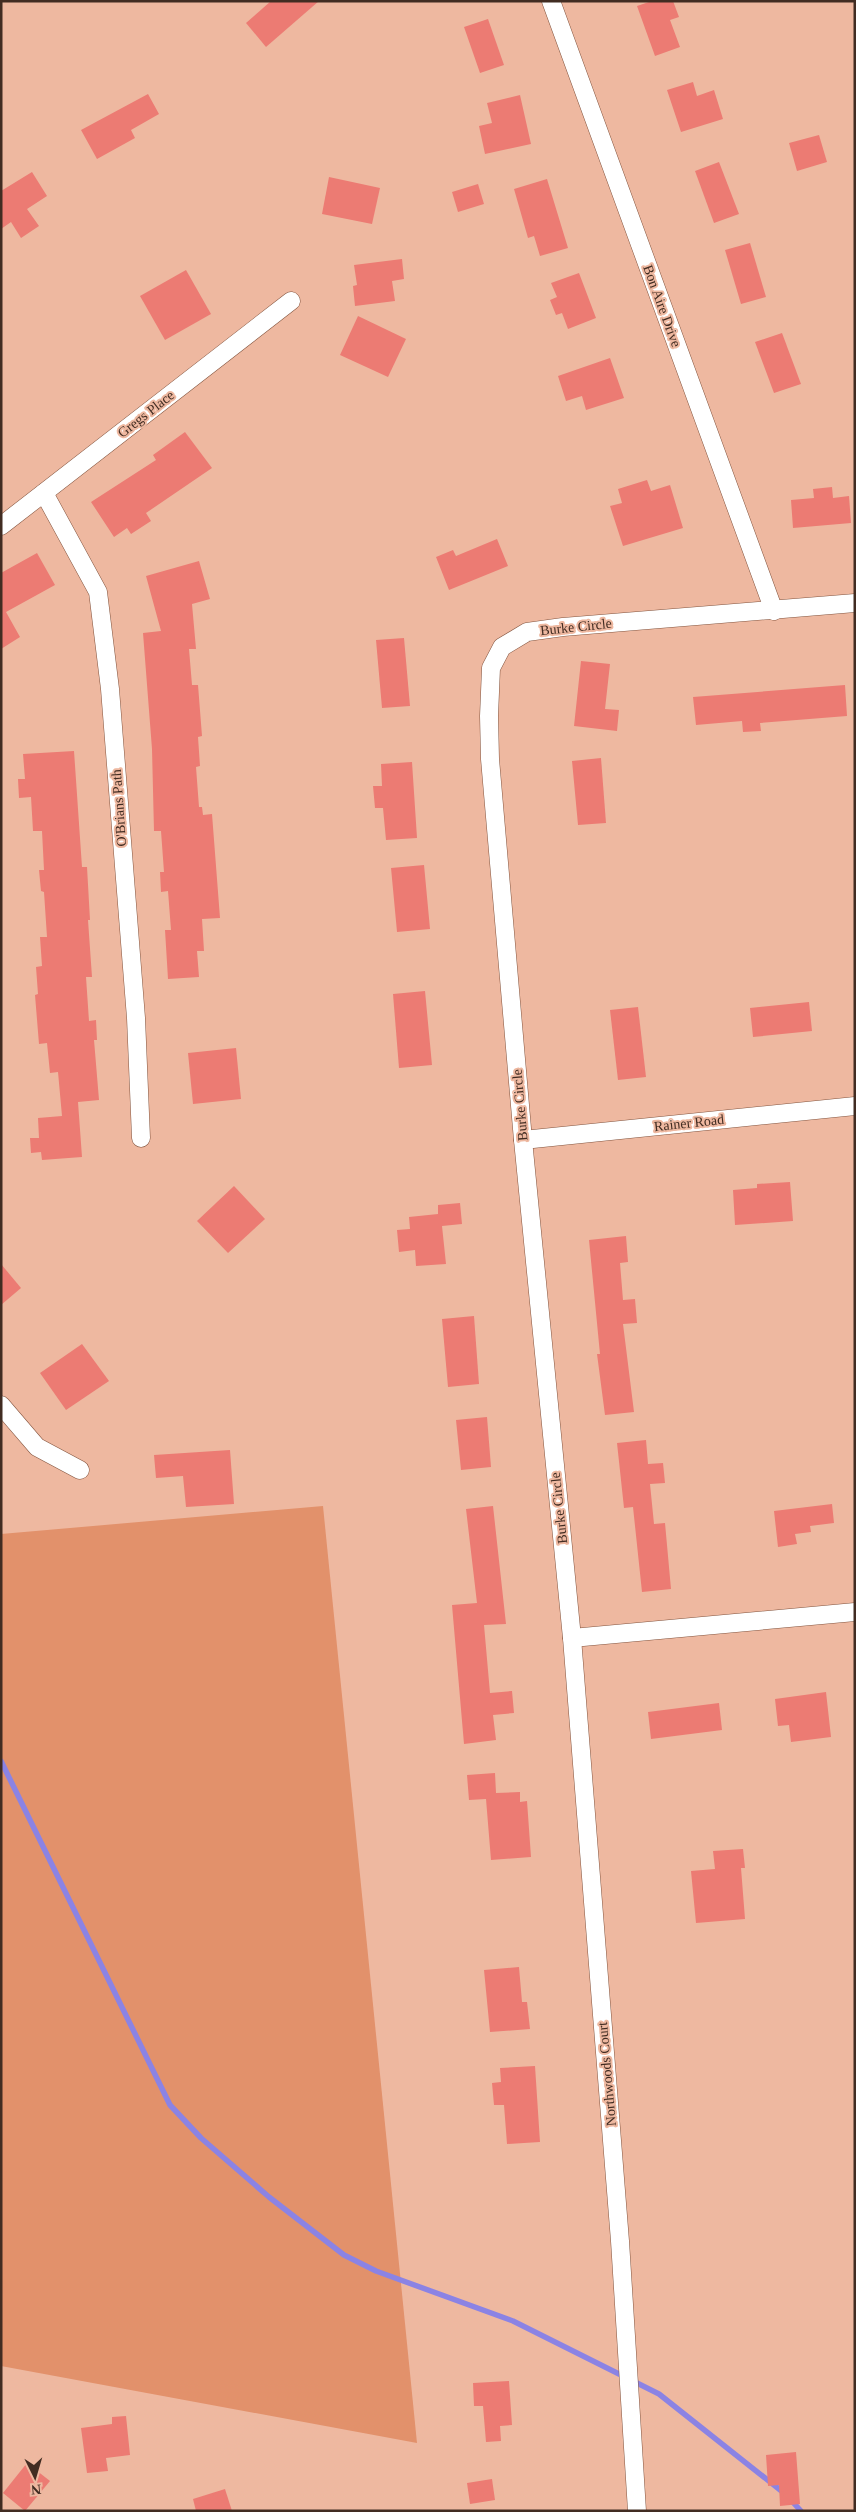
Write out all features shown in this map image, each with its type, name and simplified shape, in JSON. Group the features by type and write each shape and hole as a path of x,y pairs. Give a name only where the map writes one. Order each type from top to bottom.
{"street":[{"name":"Bon Aire Drive","path":"551,1 774,611"},
{"name":"Gregs Place","path":"1,526 291,301"},
{"name":"O'Brians Path","path":"44,493 98,592 112,709 136,1018 141,1138"},
{"name":"Burke Circle","path":"572,1638 523,1140 490,759 488,716 491,668 502,647 528,632 563,627 855,603"},
{"name":"Rainer Road","path":"523,1140 855,1106"},
{"path":"1,1405 37,1447 80,1470"},
{"path":"572,1638 855,1612"},
{"name":"Northwoods Court","path":"572,1638 620,2241 637,2511"}],"shaded area":[{"path":"323,1506 417,2443 1,2366 1,1534"}],"building":[{"path":"271,1 319,1 266,47 246,23"},
{"path":"652,1 673,1 679,17 670,20 680,47 655,56 637,6"},
{"path":"488,19 504,65 480,73 464,27"},
{"path":"693,82 697,96 714,90 723,119 681,132 667,90"},
{"path":"148,94 159,114 131,130 135,138 97,159 81,130"},
{"path":"520,95 531,144 485,154 479,126 492,123 487,103"},
{"path":"819,135 827,162 797,171 789,143"},
{"path":"719,162 739,214 714,223 695,171"},
{"path":"32,172 47,196 27,209 39,226 21,238 11,222 1,229 1,191"},
{"path":"329,177 380,188 372,224 322,214"},
{"path":"547,179 568,248 540,256 534,236 528,238 514,189"},
{"path":"478,184 484,204 458,212 452,192"},
{"path":"750,243 766,297 741,304 725,250"},
{"path":"402,259 404,279 392,281 395,301 355,306 353,286 357,285 354,265"},
{"path":"186,270 211,314 165,340 140,296"},
{"path":"579,273 596,318 568,329 562,313 556,315 550,300 557,297 551,283"},
{"path":"358,316 406,339 388,377 340,355"},
{"path":"782,333 801,384 774,393 755,342"},
{"path":"610,358 624,398 586,410 582,396 566,401 558,376"},
{"path":"185,432 212,468 146,513 151,521 131,534 127,528 114,537 91,502 156,460 153,455"},
{"path":"647,480 651,491 670,485 683,528 623,546 610,506 622,503 618,489"},
{"path":"832,487 833,498 849,496 851,523 793,528 791,500 814,498 813,489"},
{"path":"497,539 508,566 449,590 436,557 453,550 456,556"},
{"path":"37,553 55,585 6,612 20,637 1,649 1,573"},
{"path":"199,561 210,599 192,604 196,649 189,649 192,685 198,685 202,736 198,737 200,766 196,767 199,807 202,807 203,815 212,814 220,918 202,919 204,951 197,951 199,977 168,979 165,930 171,930 168,891 161,892 160,872 164,872 161,831 154,831 152,749 143,633 161,631 146,576"},
{"path":"404,638 410,706 382,708 376,640"},
{"path":"581,661 610,664 605,709 619,710 617,731 574,726"},
{"path":"845,685 847,716 760,723 761,731 743,732 742,721 696,725 693,697"},
{"path":"74,751 82,867 87,867 92,977 86,977 89,1021 96,1020 97,1040 94,1040 99,1100 78,1102 82,1157 42,1160 41,1152 31,1153 30,1138 39,1138 38,1118 62,1116 58,1072 50,1073 47,1043 39,1044 35,995 38,994 36,967 42,966 40,937 47,937 44,892 41,891 39,870 44,870 42,831 33,831 31,797 19,798 18,779 25,779 23,754"},
{"path":"601,758 606,823 578,825 572,761"},
{"path":"412,762 417,838 386,840 383,808 375,808 373,786 382,786 381,764"},
{"path":"424,865 430,929 397,932 391,868"},
{"path":"425,991 432,1065 399,1068 393,994"},
{"path":"809,1002 812,1031 753,1037 750,1008"},
{"path":"638,1007 646,1077 618,1080 610,1010"},
{"path":"236,1048 241,1099 193,1104 188,1053"},
{"path":"790,1182 793,1221 735,1225 733,1190 757,1188 757,1184"},
{"path":"234,1186 265,1219 228,1253 197,1221"},
{"path":"460,1203 462,1224 442,1226 446,1264 416,1266 415,1250 399,1252 397,1230 410,1229 409,1217 438,1214 438,1205"},
{"path":"626,1236 628,1262 620,1263 623,1300 635,1299 637,1323 623,1324 634,1412 605,1415 597,1354 600,1354 589,1240"},
{"path":"1,1264 21,1288 1,1305"},
{"path":"474,1316 479,1384 448,1387 442,1319"},
{"path":"82,1344 109,1381 66,1410 40,1373"},
{"path":"487,1417 491,1467 461,1470 456,1420"},
{"path":"646,1440 648,1464 663,1463 665,1483 650,1484 654,1524 665,1523 671,1589 642,1592 633,1507 624,1508 617,1443"},
{"path":"230,1450 234,1504 186,1507 183,1476 156,1478 154,1455"},
{"path":"832,1504 834,1523 810,1526 811,1532 795,1534 797,1544 778,1547 774,1511"},
{"path":"493,1506 506,1624 484,1625 490,1693 512,1691 514,1713 493,1715 496,1740 464,1744 452,1605 477,1603 466,1509"},
{"path":"826,1692 831,1737 791,1742 789,1725 778,1726 775,1699"},
{"path":"719,1703 722,1730 651,1739 648,1712"},
{"path":"495,1773 496,1793 520,1792 520,1802 527,1801 531,1857 491,1860 486,1799 469,1800 467,1775"},
{"path":"743,1849 745,1868 741,1868 745,1919 696,1923 691,1871 715,1869 713,1851"},
{"path":"519,1967 522,2002 527,2002 530,2029 490,2032 484,1970"},
{"path":"535,2066 540,2142 507,2144 504,2105 494,2105 492,2083 501,2082 500,2068"},
{"path":"509,2381 512,2425 500,2426 501,2441 486,2442 483,2406 474,2406 473,2383"},
{"path":"126,2416 130,2455 106,2458 108,2471 87,2473 81,2428 112,2424 112,2417"},
{"path":"796,2452 800,2504 780,2506 779,2485 768,2486 766,2455"},
{"path":"27,2463 50,2481 25,2511 3,2493"},
{"path":"492,2479 495,2500 470,2504 467,2483"},
{"path":"225,2489 232,2511 196,2511 193,2499"}],"waterway":[{"path":"1,1761 170,2105 201,2138 269,2197 344,2255 376,2271 513,2321 659,2394 784,2493"},
{"path":"790,2499 801,2511"}]}
